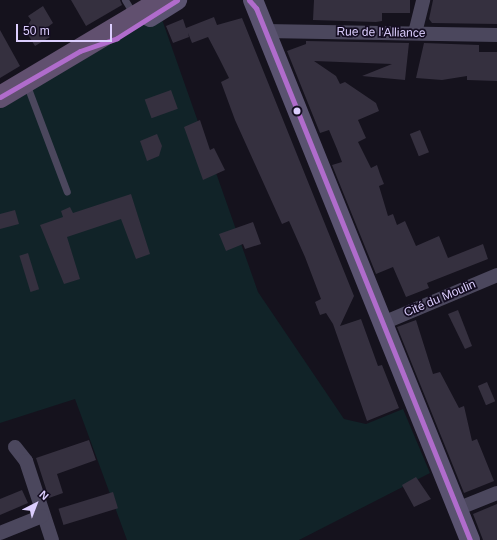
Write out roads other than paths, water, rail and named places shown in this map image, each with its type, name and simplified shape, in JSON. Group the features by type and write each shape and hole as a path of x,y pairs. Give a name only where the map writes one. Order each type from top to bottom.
{"main road":[{"path":"0,97 80,51 130,9 163,0"},
{"path":"80,51 117,38 177,0"},
{"path":"253,3 470,540"}],"street":[{"path":"415,33 423,0"},
{"name":"Rue de l'Alliance","path":"265,31 497,35"},
{"name":"Cité du Moulin","path":"382,323 497,275"},
{"path":"15,447 26,461 42,516 52,540"},
{"path":"457,509 497,493"},
{"path":"0,533 42,516"}],"lane":[{"path":"26,83 67,192"}]}
